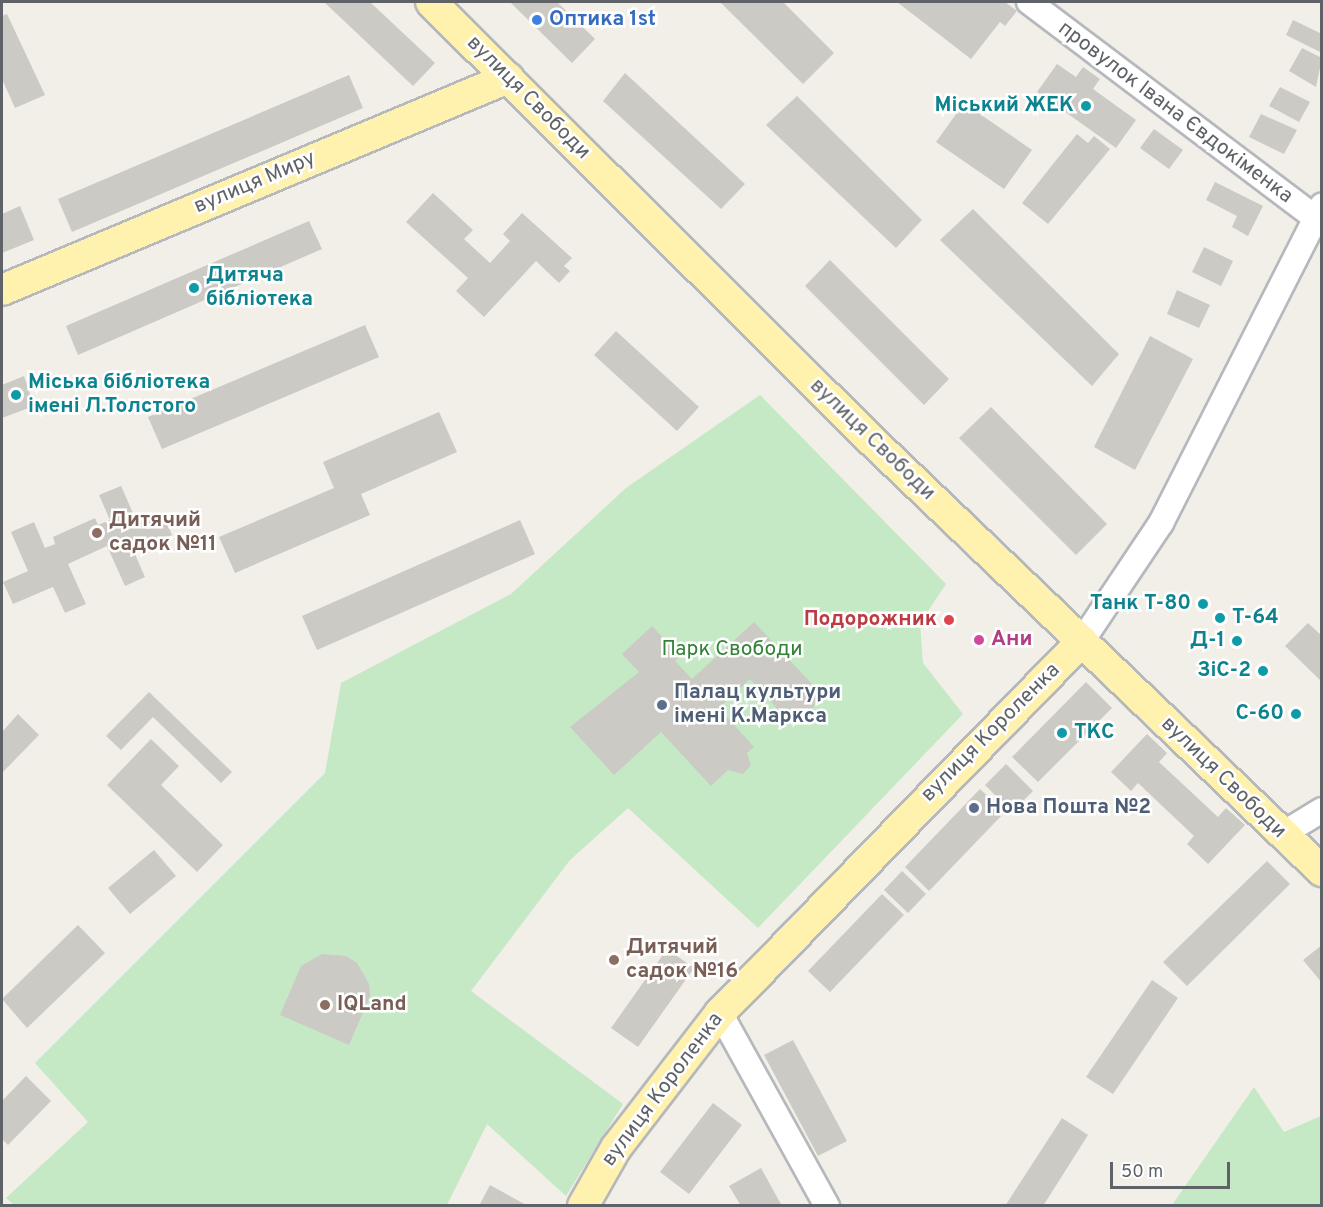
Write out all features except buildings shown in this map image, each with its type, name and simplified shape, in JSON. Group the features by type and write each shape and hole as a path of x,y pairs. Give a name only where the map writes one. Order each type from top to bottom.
{"main road":[{"name":"вулиця Свободи","path":"431,2 869,438 1281,835 1322,871"},
{"name":"вулиця Миру","path":"2,290 508,78"},
{"name":"вулиця Короленка","path":"583,1206 616,1148 720,1012 1082,641"}],"street":[{"name":"провулок Івана Євдокіменка","path":"1029,2 1319,216"},
{"name":"вулиця Короленка","path":"1082,641 1161,523 1319,216"},
{"path":"1281,835 1322,810"},
{"path":"720,1012 827,1206"}],"green space":[{"name":"Парк Свободи","path":"760,395 946,584 920,623 923,663 963,714 758,928 628,808 570,860 471,991 623,1104 566,1196 487,1124 447,1205 15,1206 6,1198 88,1122 35,1063 325,773 341,683 511,594 626,488"},
{"path":"1254,1087 1284,1132 1321,1116 1321,1205 1172,1205"}],"place":[{"name":"Оптика 1st","path":"537,20"},
{"name":"Міський ЖЕК","path":"1086,106"},
{"name":"Дитяча бібліотека","path":"194,288"},
{"name":"Міська бібліотека імені Л.Толстого","path":"16,395"},
{"name":"Дитячий садок №11","path":"97,533"},
{"name":"Танк Т-80","path":"1203,604"},
{"name":"Т-64","path":"1220,618"},
{"name":"Подорожник","path":"949,620"},
{"name":"Ани","path":"979,640"},
{"name":"Д-1","path":"1237,641"},
{"name":"ЗіС-2","path":"1263,671"},
{"name":"Палац культури імені К.Маркса","path":"662,705"},
{"name":"С-60","path":"1296,714"},
{"name":"ТКС","path":"1062,733"},
{"name":"Нова Пошта №2","path":"974,808"},
{"name":"Дитячий садок №16","path":"614,960"},
{"name":"IQLand","path":"325,1005"}]}
